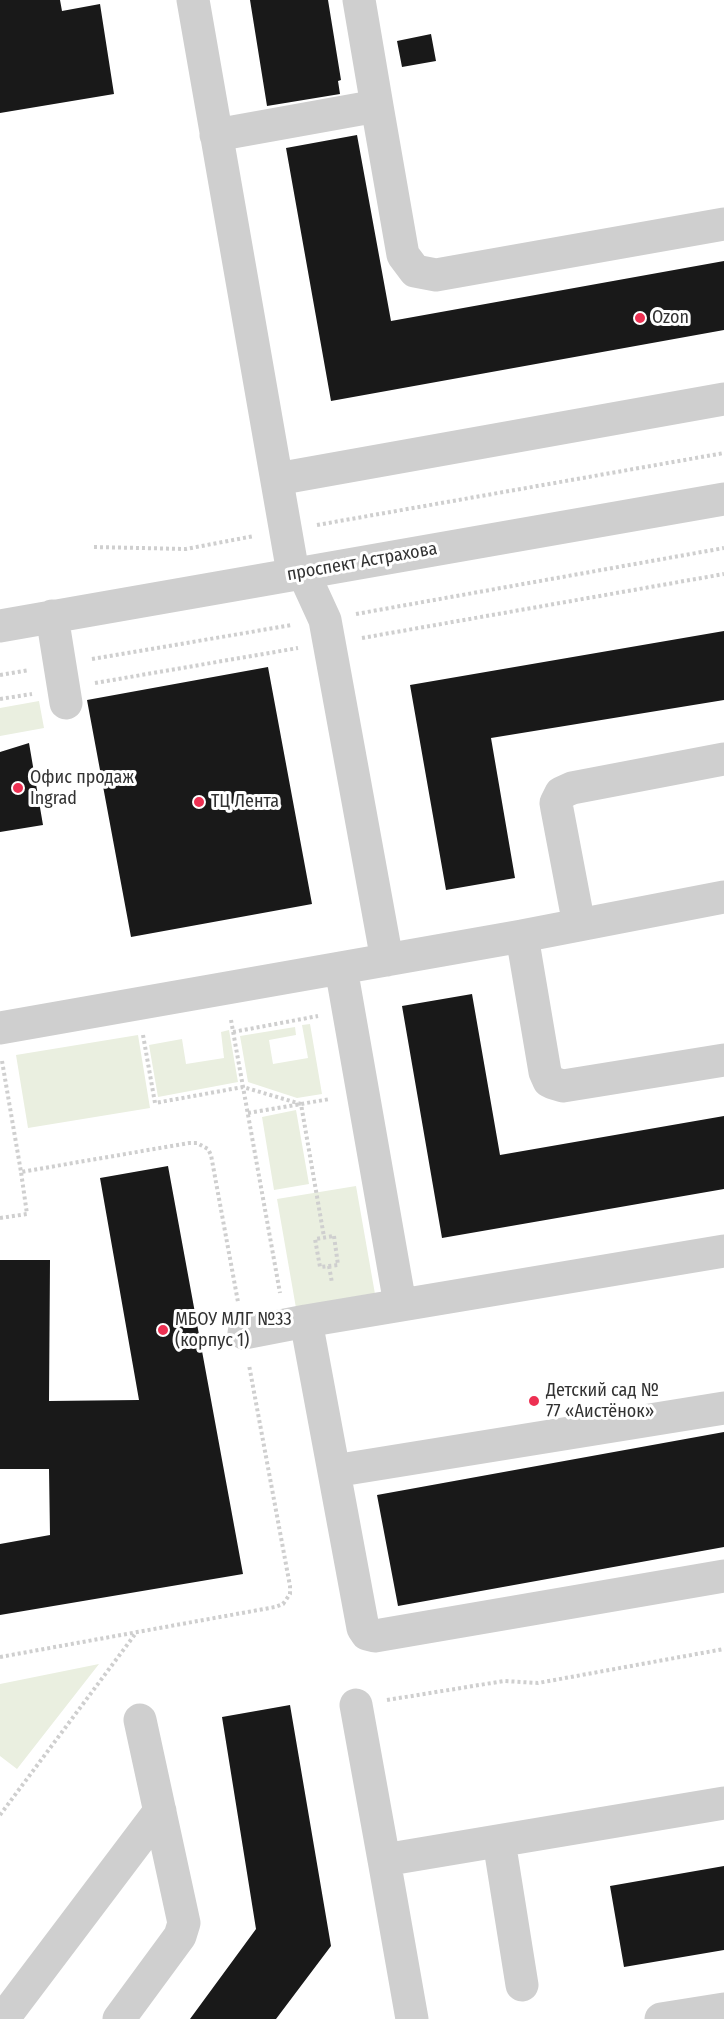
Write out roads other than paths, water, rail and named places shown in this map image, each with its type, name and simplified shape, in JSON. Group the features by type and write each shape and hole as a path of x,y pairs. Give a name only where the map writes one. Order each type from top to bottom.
{"street":[{"path":"193,0 286,531 298,572 325,620 387,960"},
{"path":"359,0 404,255 415,271 436,275 724,224"},
{"path":"216,135 377,106"},
{"path":"277,479 724,399"},
{"name":"проспект Астрахова","path":"0,626 724,499"},
{"path":"52,616 66,703"},
{"path":"579,925 556,803 561,793 572,788 724,759"},
{"path":"1,1041 138,1004 522,936 724,897"},
{"path":"522,936 545,1072 549,1081 557,1086 724,1060"},
{"path":"341,968 400,1304"},
{"path":"244,1333 400,1304 724,1251"},
{"path":"306,1321 364,1632 371,1636 724,1576"},
{"path":"334,1471 724,1408"},
{"path":"356,1705 412,2019"},
{"path":"119,2019 180,1936 184,1927 183,1912 140,1720"},
{"path":"384,1860 724,1803"},
{"path":"3,2019 160,1811"},
{"path":"499,1841 522,1985"},
{"path":"661,2019 724,2008"}],"place":[{"name":"Ozon","path":"640,318"},
{"name":"Офис продаж Ingrad","path":"18,788"},
{"name":"ТЦ Лента","path":"199,802"},
{"name":"МБОУ МЛГ №33 (корпус 1)","path":"163,1330"},
{"name":"Детский сад № 77 «Аистёнок»","path":"534,1401"}]}
